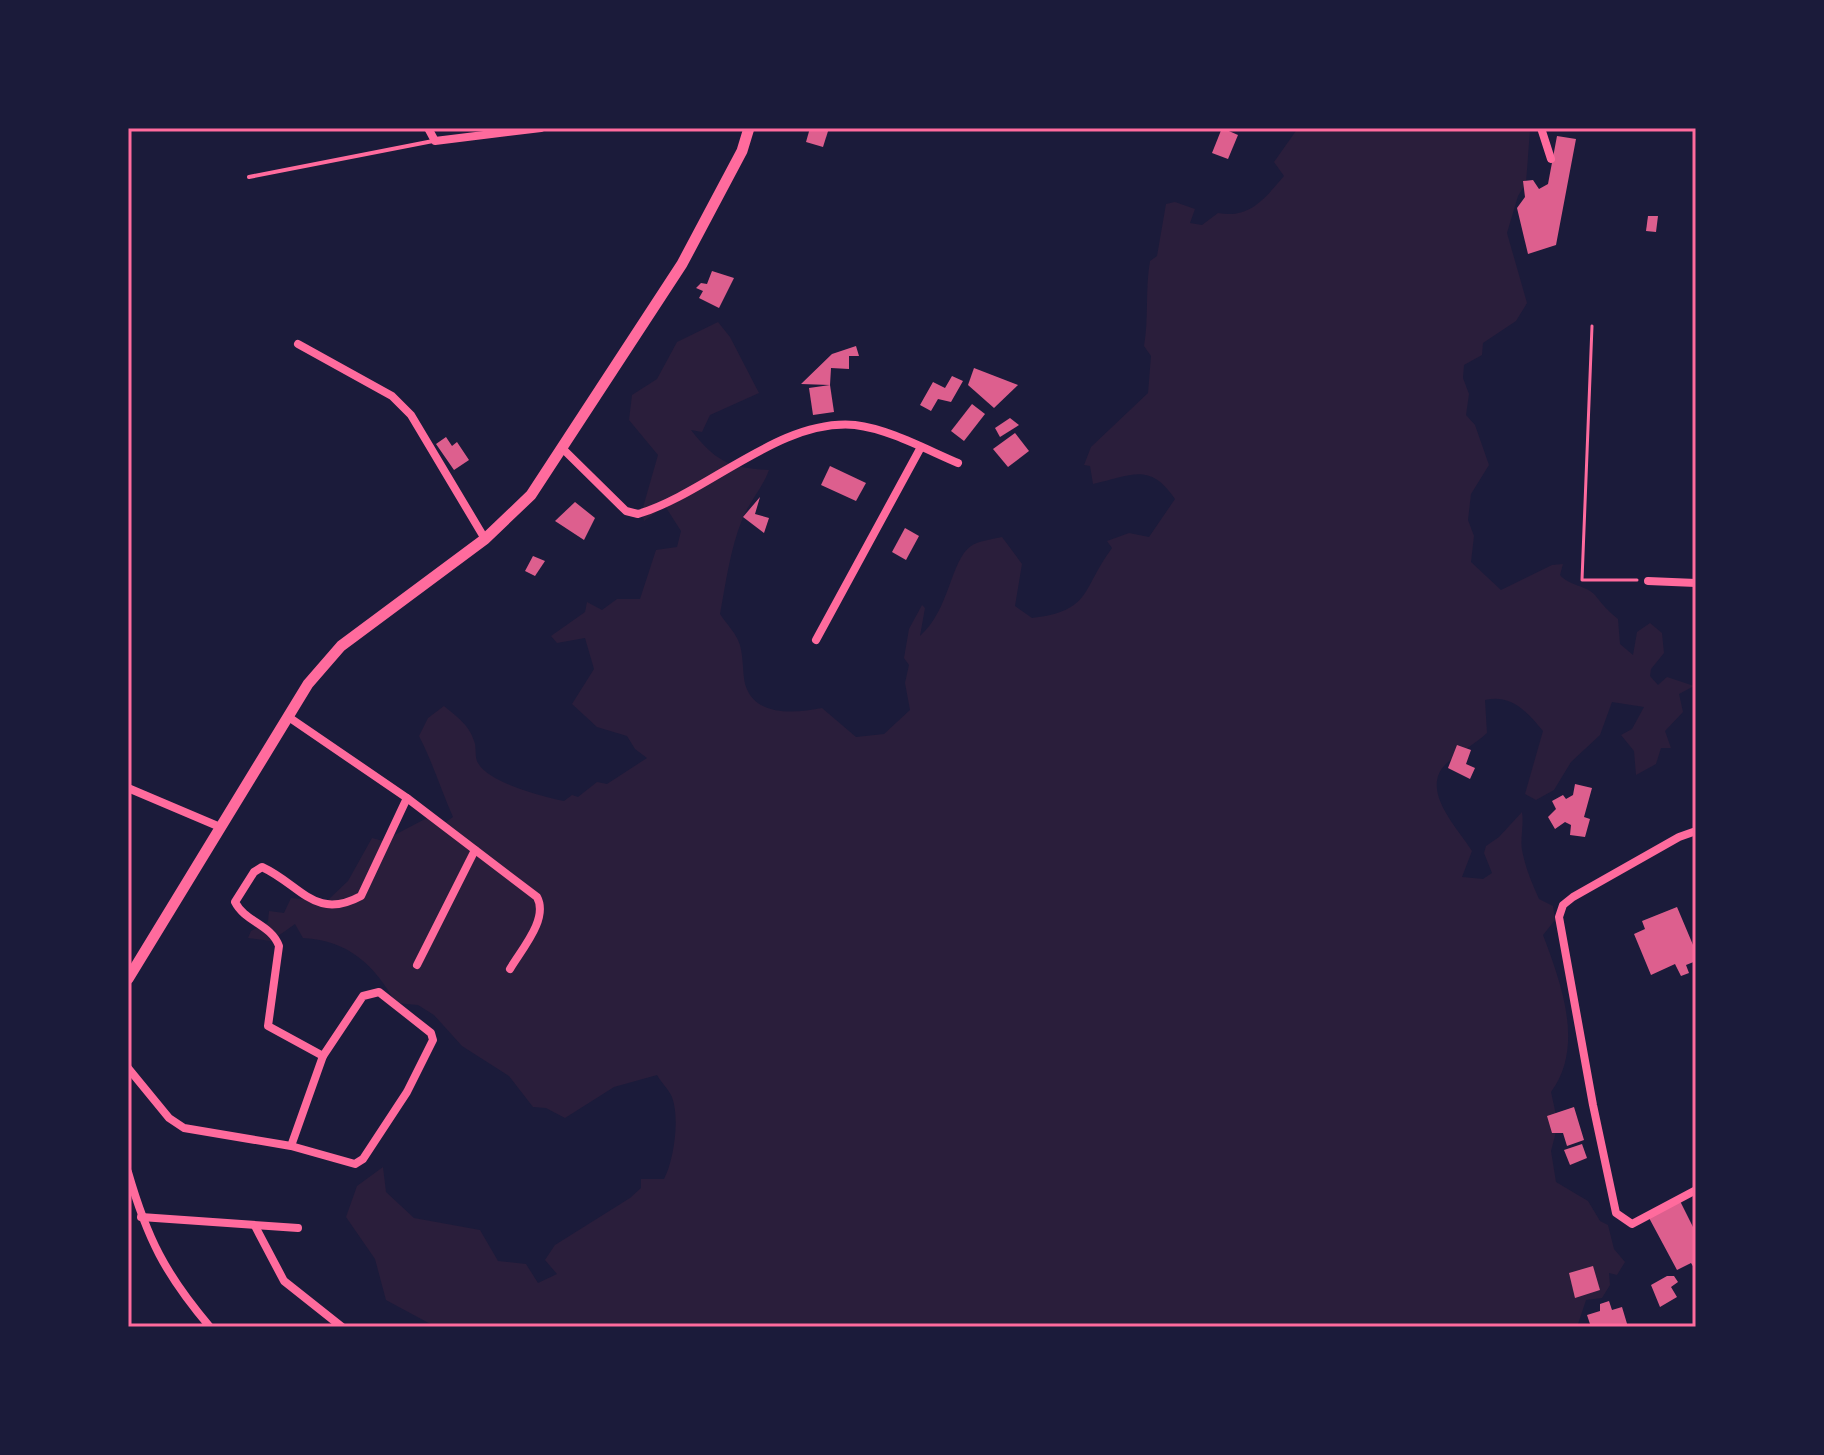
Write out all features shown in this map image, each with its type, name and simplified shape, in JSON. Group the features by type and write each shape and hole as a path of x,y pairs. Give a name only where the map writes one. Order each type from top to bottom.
{"street":[{"path":"428,128 435,141 541,128"},
{"path":"128,979 308,684 341,646 485,539 531,495 682,264 742,151 749,128"},
{"path":"1541,128 1551,159"},
{"path":"298,344 392,396 411,415 485,539"},
{"path":"563,449 626,511 638,514 777,443 826,425 858,425 958,463"},
{"path":"816,640 921,447"},
{"path":"1648,581 1696,583"},
{"path":"290,718 407,798 537,897 542,906 540,916 510,969"},
{"path":"128,788 220,827"},
{"path":"323,1056 268,1026 279,946 275,937 243,914 235,902 254,872 262,867 320,905 335,906 361,896 407,798"},
{"path":"1696,831 1679,837 1573,897 1563,905 1559,917 1616,1213 1632,1224 1696,1190"},
{"path":"417,965 475,850"},
{"path":"128,1068 169,1118 184,1128 291,1146 349,1164 363,1159 407,1092 433,1040 425,1026 379,992 369,992 323,1056 291,1146"},
{"path":"128,1172 141,1217 162,1264 210,1327"},
{"path":"141,1217 298,1228"},
{"path":"255,1226 284,1281 342,1327"}],"lane":[{"path":"249,177 435,141"}],"path":[{"path":"1592,326 1582,580 1648,581"}],"shaded area":[{"path":"1298,128 1536,128 1537,131 1530,130 1526,183 1518,196 1507,233 1527,303 1516,321 1483,343 1482,355 1464,365 1463,378 1469,394 1466,415 1475,425 1489,465 1471,494 1468,520 1474,536 1471,562 1501,590 1552,565 1563,564 1560,575 1591,592 1618,619 1620,644 1633,655 1637,632 1650,623 1662,633 1664,653 1651,669 1650,676 1658,685 1667,677 1694,686 1679,694 1683,712 1665,731 1671,748 1661,748 1656,764 1636,775 1634,751 1621,735 1632,729 1644,707 1612,702 1600,735 1571,762 1554,790 1536,800 1525,794 1543,731 1518,706 1495,699 1485,700 1487,733 1447,763 1439,773 1437,784 1443,808 1472,851 1462,877 1483,879 1492,873 1484,853 1486,846 1522,812 1522,846 1527,869 1539,899 1553,906 1555,920 1543,935 1557,973 1568,1035 1567,1055 1551,1092 1558,1124 1551,1151 1556,1182 1588,1201 1600,1221 1608,1225 1614,1249 1625,1262 1617,1275 1609,1273 1610,1285 1602,1298 1586,1300 1577,1327 436,1327 386,1300 375,1259 346,1217 357,1186 383,1167 386,1192 414,1218 480,1230 498,1261 526,1264 538,1283 557,1274 545,1260 555,1245 630,1198 641,1188 641,1179 664,1179 671,1161 676,1127 674,1106 671,1094 657,1075 614,1087 565,1118 546,1108 533,1107 509,1076 462,1046 434,1015 418,1005 396,1003 379,977 347,950 320,940 303,938 295,924 271,941 248,938 251,931 268,922 269,911 284,913 291,898 327,901 348,881 372,838 383,841 427,818 446,822 453,817 419,736 428,718 444,706 470,732 477,761 484,770 517,788 554,799 564,801 572,795 578,797 597,782 607,784 647,758 635,749 627,736 597,727 572,704 594,669 585,638 557,643 551,636 585,612 587,602 602,610 617,599 640,599 656,550 677,547 681,531 665,506 644,521 642,511 658,455 629,420 632,395 657,379 677,342 718,322 730,337 759,393 710,415 702,432 691,430 708,449 725,461 769,470 738,531 720,614 740,645 745,684 750,695 767,708 789,712 822,708 856,737 884,734 910,710 905,683 909,665 904,658 909,629 922,605 925,608 920,636 930,625 944,600 958,563 971,546 1002,537 1022,564 1015,606 1032,618 1051,615 1076,604 1083,596 1112,548 1107,541 1129,533 1149,537 1175,499 1157,480 1139,474 1093,484 1090,466 1084,465 1091,447 1148,393 1151,356 1144,346 1150,261 1157,256 1166,204 1175,202 1195,209 1190,223 1202,225 1218,213 1248,210 1284,176 1274,162"}],"building":[{"path":"810,128 829,128 823,147 806,142"},
{"path":"1222,128 1238,135 1228,159 1212,153"},
{"path":"1557,136 1576,139 1556,245 1528,254 1517,208 1525,197 1523,181 1533,180 1539,189 1548,184"},
{"path":"1648,216 1658,216 1656,232 1646,231"},
{"path":"712,271 734,278 719,308 699,298 703,291 696,288 701,283 707,284"},
{"path":"856,346 859,356 849,356 849,369 831,368 830,385 801,384 832,354"},
{"path":"974,368 1018,385 994,408 968,385"},
{"path":"952,376 963,381 951,402 938,399 931,411 920,405 933,382 945,388"},
{"path":"830,385 834,412 813,415 809,388"},
{"path":"972,404 985,414 964,441 951,431"},
{"path":"1010,418 1019,425 1000,437 995,428"},
{"path":"1015,433 1029,451 1008,467 993,449"},
{"path":"446,437 452,446 457,442 469,460 454,470 436,444"},
{"path":"830,466 866,483 856,501 821,485"},
{"path":"760,497 755,514 769,518 764,533 743,517"},
{"path":"575,502 595,518 584,540 555,521"},
{"path":"905,528 919,536 906,560 892,552"},
{"path":"533,556 545,561 535,576 525,571"},
{"path":"1457,745 1471,750 1466,764 1475,768 1470,779 1448,768"},
{"path":"1575,784 1592,788 1584,817 1590,819 1585,837 1570,835 1571,825 1565,822 1555,829 1548,817 1556,809 1552,801 1563,795 1566,799 1573,795"},
{"path":"1677,907 1696,952 1696,961 1686,965 1689,973 1681,976 1675,964 1651,975 1634,934 1645,929 1642,921"},
{"path":"1574,1107 1584,1140 1567,1146 1563,1133 1552,1133 1547,1116"},
{"path":"1582,1144 1587,1158 1570,1165 1564,1150"},
{"path":"1679,1199 1693,1227 1696,1225 1696,1271 1691,1263 1677,1270 1648,1216"},
{"path":"1593,1266 1600,1290 1575,1298 1569,1273"},
{"path":"1667,1276 1674,1276 1678,1282 1671,1287 1677,1297 1660,1307 1651,1285"},
{"path":"1609,1301 1612,1310 1622,1307 1628,1327 1591,1327 1587,1315 1600,1311 1600,1304"}]}
